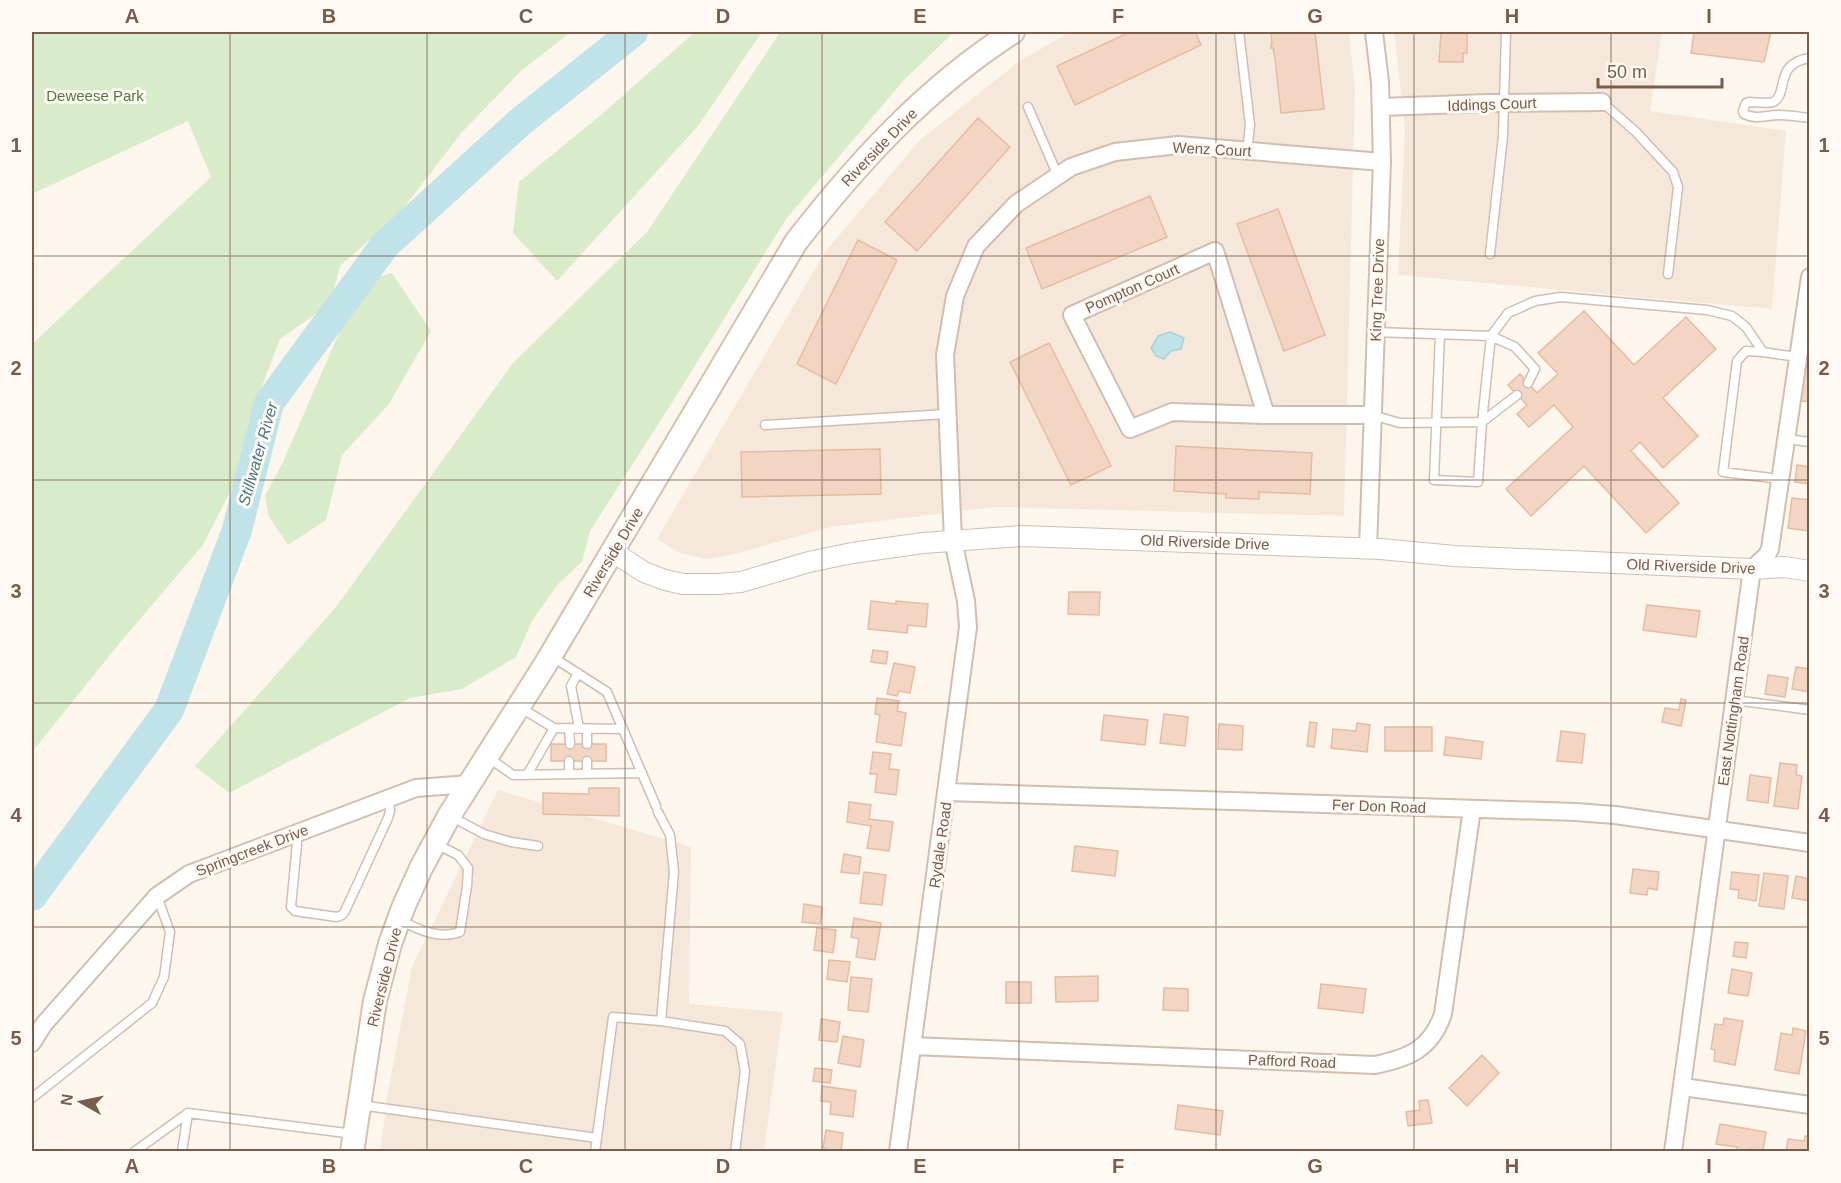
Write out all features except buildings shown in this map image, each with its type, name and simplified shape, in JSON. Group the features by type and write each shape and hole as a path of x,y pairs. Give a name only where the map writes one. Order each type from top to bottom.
{"main road":[{"name":"Riverside Drive","path":"354,1143 375,1001 390,944 421,868 449,816 520,707 796,242 827,202 883,138 944,82 1013,32"}],"street":[{"name":"King Tree Drive","path":"1368,548 1382,162 1382,107 1374,32"},
{"name":"Iddings Court","path":"1382,107 1602,102"},
{"name":"Wenz Court","path":"953,540 945,355 953,306 976,246 1016,204 1071,168 1115,152 1178,146 1382,162"},
{"name":"Pompton Court","path":"1266,415 1215,251 1072,315 1130,429 1172,412 1266,415 1372,415"},
{"path":"1752,569 1770,549 1797,357 1807,308 1809,277"},
{"name":"Old Riverside Drive","path":"613,552 644,572 683,584 741,582 809,562 852,553 953,540 1022,536 1368,548 1454,556 1752,569 1784,567 1809,571"},
{"name":"Rydale Road","path":"898,1152 968,627 966,601 953,540"},
{"name":"East Nottingham Road","path":"1673,1152 1752,569"},
{"name":"Springcreek Drive","path":"32,1043 44,1024 157,896 189,874 416,788 470,784"},
{"name":"Fer Don Road","path":"947,792 1576,812 1615,815 1809,843"},
{"name":"Pafford Road","path":"912,1046 1375,1065 1406,1057 1425,1045 1434,1034 1443,1014 1472,809"},
{"path":"1683,1086 1809,1105"}],"lane":[{"path":"1239,32 1251,126 1247,151"},
{"path":"1490,254 1503,136 1506,32"},
{"path":"1809,58 1800,59 1791,65 1785,73 1778,98 1772,102 1746,103 1743,111 1748,116 1757,117 1778,115 1809,118"},
{"path":"1602,102 1636,132 1673,172 1678,187 1668,274"},
{"path":"1028,107 1058,176"},
{"path":"1440,334 1434,480 1478,482 1491,336 1508,313 1535,301 1561,297 1707,310 1732,316 1746,327 1763,352"},
{"path":"1375,332 1491,336 1515,347 1535,369 1528,383"},
{"path":"1780,479 1723,472 1737,361 1746,351 1797,357"},
{"path":"1372,415 1400,423 1482,422 1517,395"},
{"path":"765,425 947,414"},
{"path":"1786,439 1809,442"},
{"path":"550,656 607,692 670,835 674,872 661,1021"},
{"path":"578,673 571,686 587,744"},
{"path":"1734,700 1809,710"},
{"path":"520,707 554,728 623,729"},
{"path":"527,775 554,728"},
{"path":"569,728 570,744"},
{"path":"487,757 513,775 642,773"},
{"path":"569,761 569,774"},
{"path":"587,761 587,774"},
{"path":"298,833 291,907 295,911 338,917 345,911 388,818 389,798"},
{"path":"449,816 484,834 511,842 538,846"},
{"path":"398,920 425,932 449,936 460,932 468,886 468,868 458,855 434,843"},
{"path":"32,1098 152,1003 165,977 170,932 157,896"},
{"path":"595,1152 613,1017 661,1021 725,1031 740,1044 745,1071 735,1152"},
{"path":"359,1105 597,1138"},
{"path":"134,1152 188,1113 354,1143"},
{"path":"183,1152 188,1113"}],"shaded area":[{"path":"1070,32 1349,32 1355,90 1344,516 994,507 831,527 731,555 706,559 680,553 657,539 825,252 920,140 1020,61"},
{"path":"1394,32 1662,32 1650,111 1786,131 1772,309 1398,275 1405,128"},
{"path":"498,790 691,847 689,1004 783,1012 764,1151 380,1152 388,1091 412,967"}],"green space":[{"name":"Deweese Park","path":"32,32 571,32 522,70 462,132 399,214 340,266 330,304 280,339 249,420 238,476 203,545 118,645 32,752 32,344 211,177 188,121 32,194"},
{"path":"695,32 762,32 698,126 557,281 513,233 519,182 602,114"},
{"path":"785,32 954,32 904,80 786,219 590,531 582,562 558,584 532,621 516,657 462,689 410,698 229,793 195,766 336,607 513,363 647,232 779,34"},
{"path":"392,273 431,331 389,404 342,455 326,520 288,545 269,517 265,496 283,462 361,282"}],"water":[{"path":"1170,332 1184,338 1181,349 1171,351 1164,359 1156,356 1151,348 1158,336"}],"waterway":[{"name":"Stillwater River","path":"32,896 169,710 237,530 269,403 385,245 520,122 633,32"}]}
